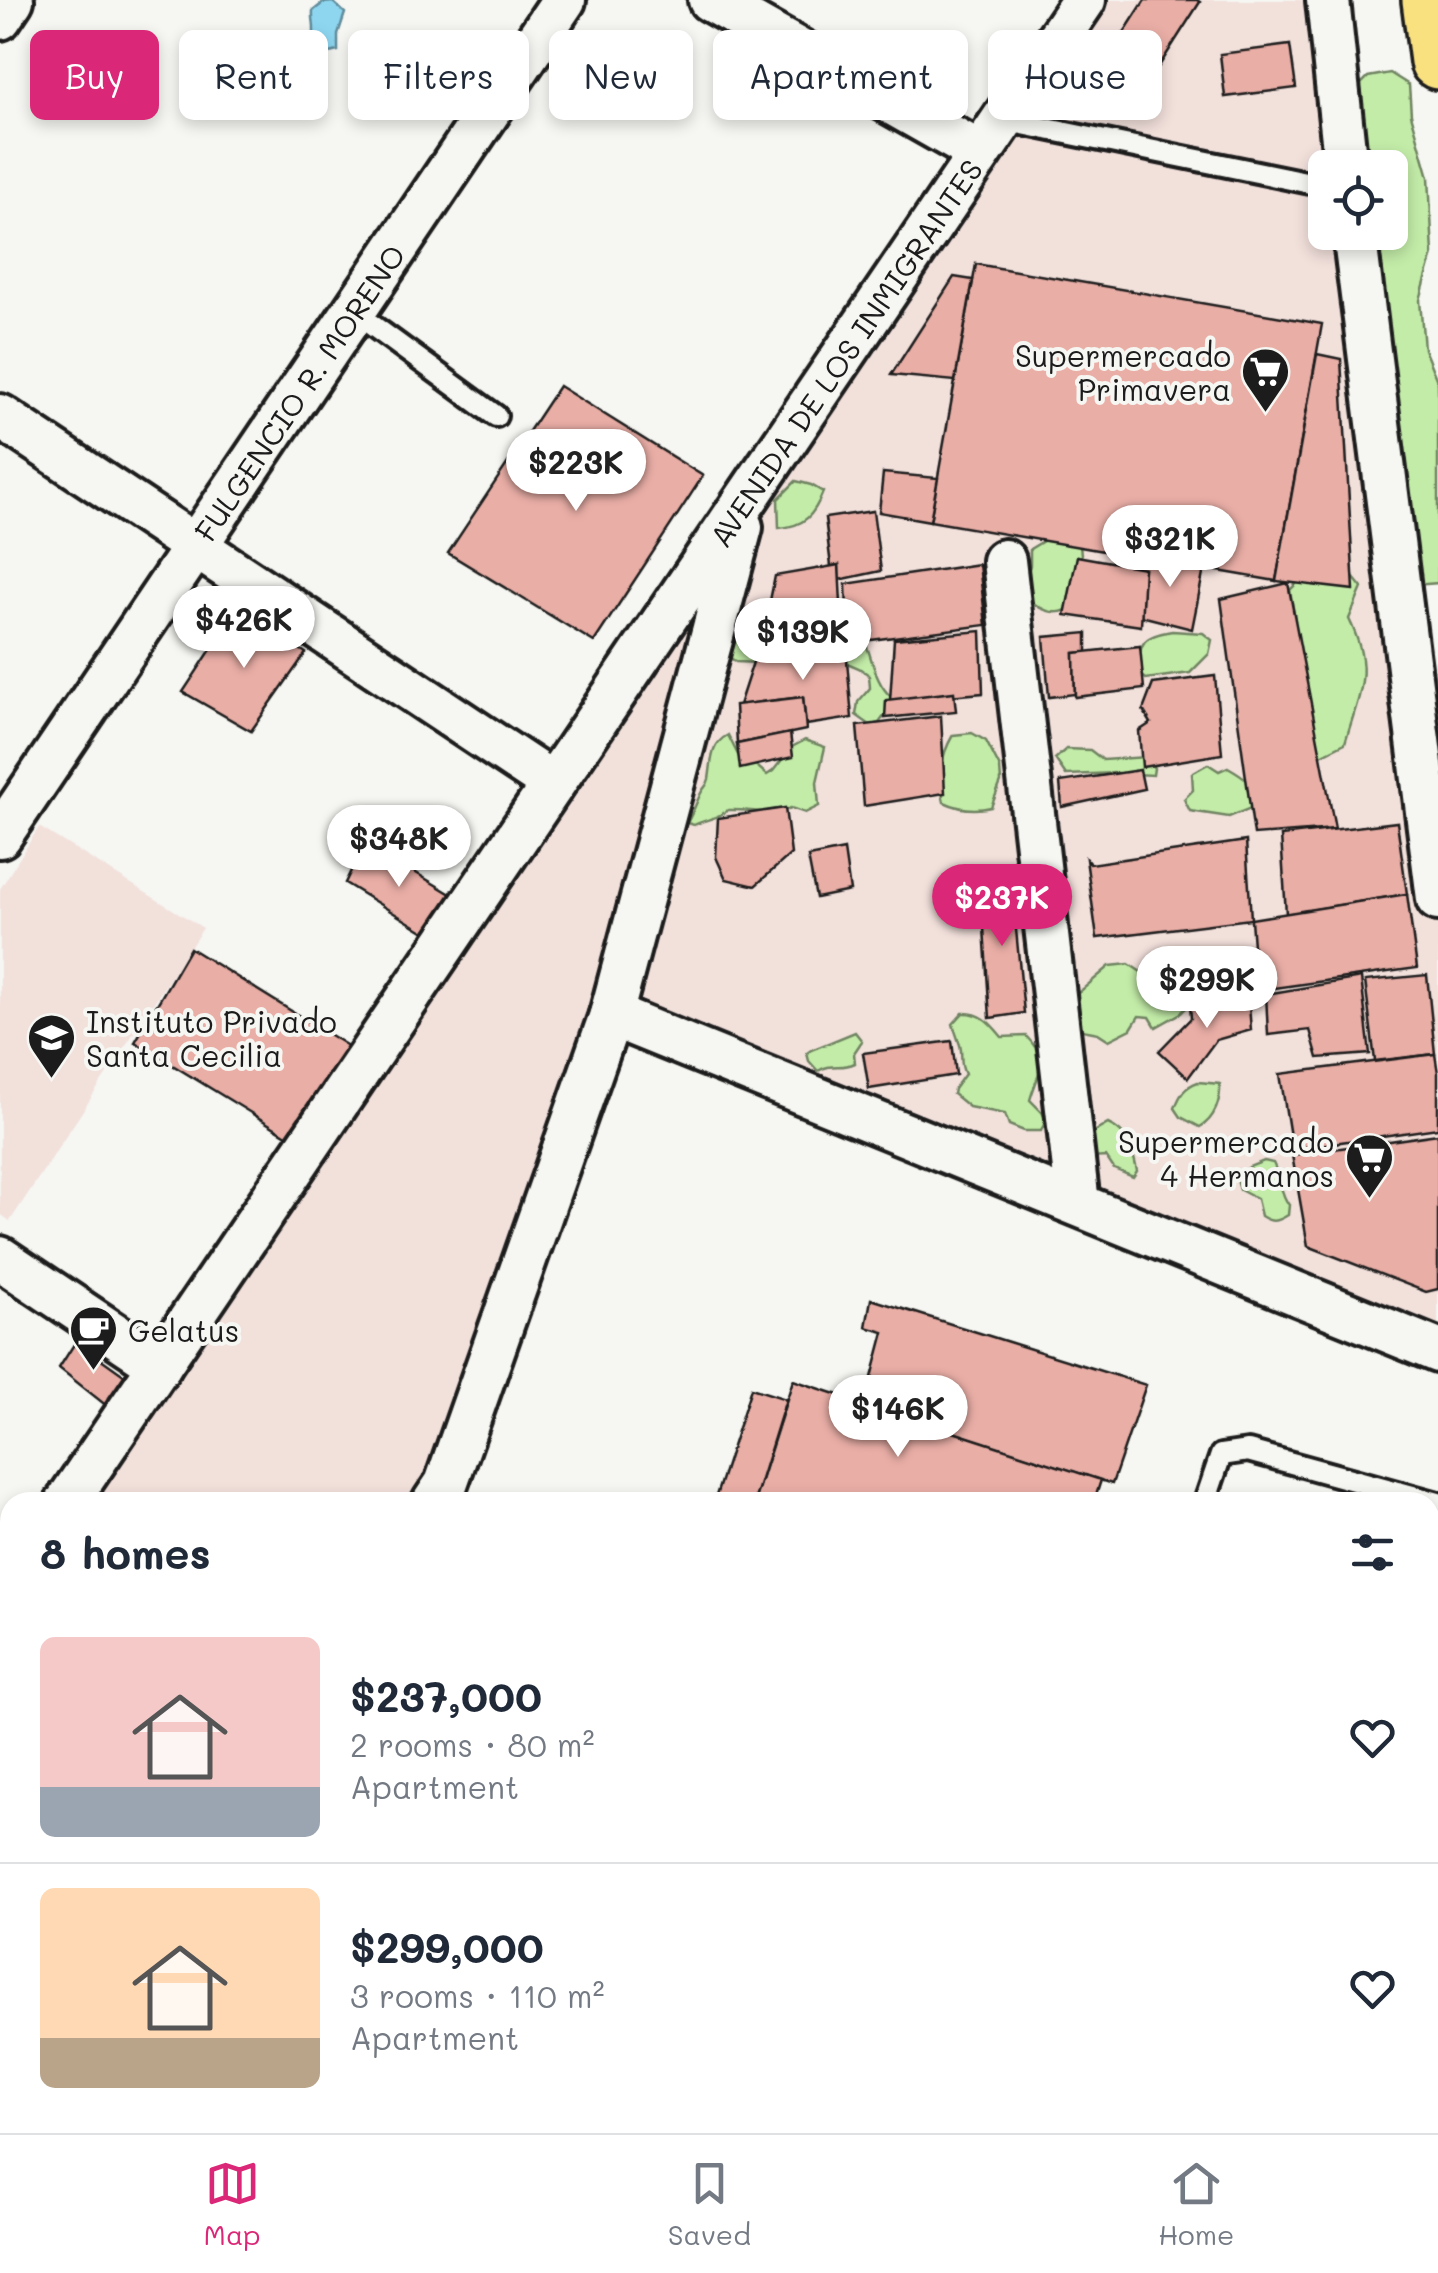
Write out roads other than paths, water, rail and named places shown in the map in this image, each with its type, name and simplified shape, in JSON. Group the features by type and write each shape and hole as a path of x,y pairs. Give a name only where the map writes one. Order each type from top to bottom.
{"highway":[{"path":"1430,0 1438,62"}],"street":[{"path":"0,18 12,0"},
{"name":"FULGENCIO R. MORENO","path":"0,836 564,0"},
{"path":"710,0 991,136"},
{"name":"AVENIDA DE LOS INMIGRANTES","path":"73,1492 1084,0"},
{"path":"1328,0 1344,150"},
{"path":"1356,250 1438,899"},
{"path":"0,416 554,784"},
{"path":"441,1492 612,1016 750,492"},
{"path":"1004,562 1078,1204"},
{"path":"612,1016 1438,1351"},
{"path":"0,1258 160,1364"}],"lane":[{"path":"991,136 1308,183"},
{"path":"354,312 496,416"},
{"path":"1209,1492 1222,1455 1248,1451 1398,1492"}],"water":[{"path":"333,2 345,13 338,34 338,51 330,53 328,30 314,30 313,11 323,3"}],"place":[{"name":"Supermercado Primavera","path":"1266,414"},
{"name":"Instituto Privado Santa Cecilia","path":"51,1080"},
{"name":"Supermercado 4 Hermanos","path":"1369,1200"},
{"name":"Gelatus","path":"93,1372"}]}
